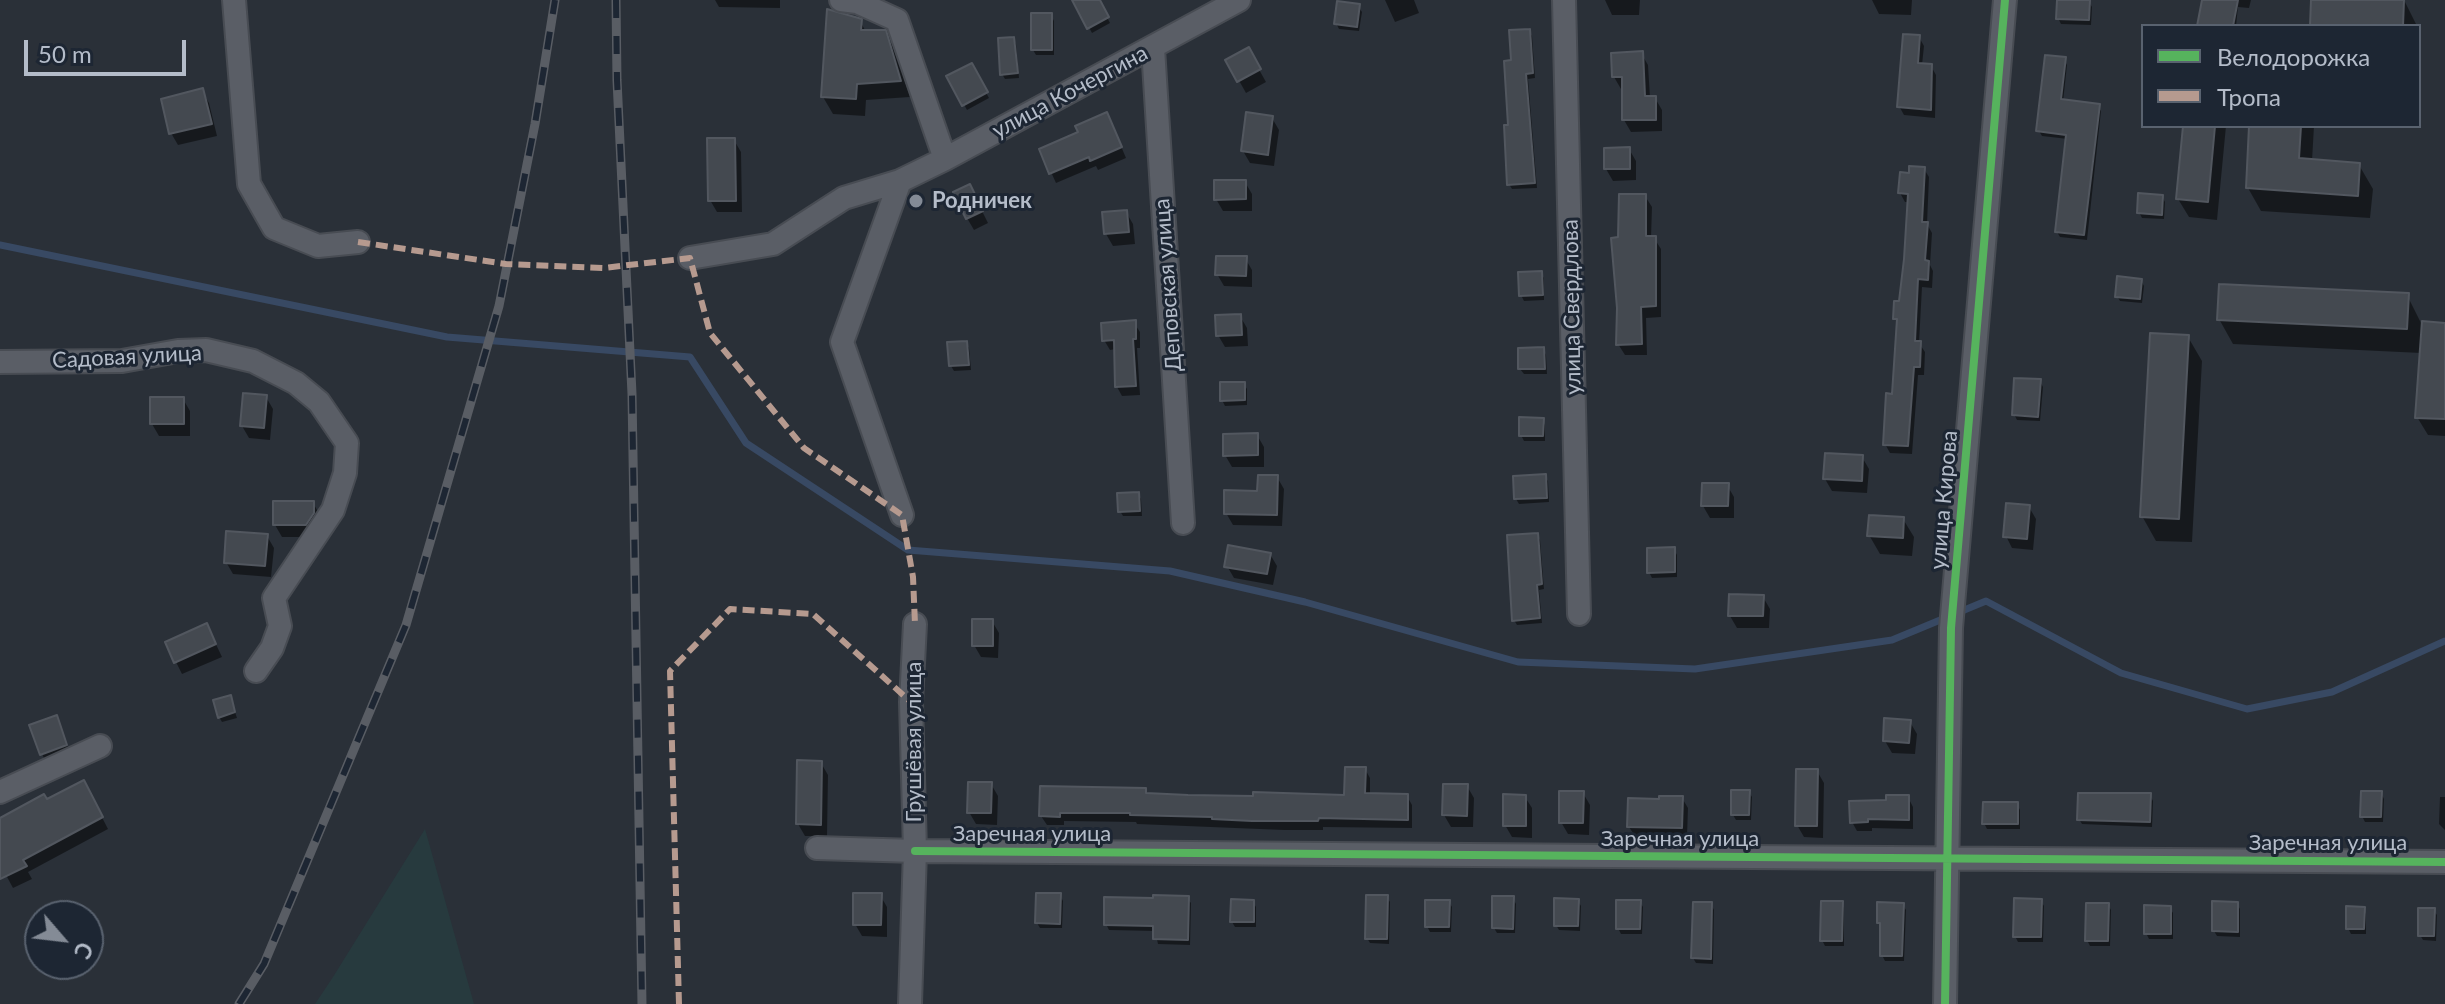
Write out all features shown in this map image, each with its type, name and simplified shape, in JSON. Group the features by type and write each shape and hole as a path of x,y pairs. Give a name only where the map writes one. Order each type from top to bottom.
{"street":[{"path":"234,0 249,184 274,228 318,246 358,242"},
{"path":"841,0 857,2 897,20 945,159"},
{"name":"улица Кочергина","path":"690,258 773,244 844,198 900,181 945,159 1153,48 1214,7 1239,0"},
{"name":"улица Свердлова","path":"1564,0 1579,614"},
{"name":"улица Кирова","path":"1945,1004 1951,628 2005,0"},
{"name":"Деповская улица","path":"1153,48 1183,523"},
{"path":"900,181 842,342 902,515"},
{"name":"Садовая улица","path":"0,362 122,361 178,351 206,350 253,361 296,383 319,402 347,443 345,473 333,510 274,598 280,626 272,648 256,671"},
{"name":"Грушёвая улица","path":"910,1004 915,851 911,702 915,624"},
{"path":"0,792 100,746"},
{"name":"Заречная улица","path":"817,848 2445,862"}],"green space":[{"path":"425,829 474,1004 315,1004 333,977"}],"building":[{"path":"1072,0 1100,0 1109,17 1087,29"},
{"path":"2057,0 2090,0 2089,20 2056,19"},
{"path":"2202,0 2238,0 2233,24 2197,24"},
{"path":"2311,0 2404,0 2403,24 2310,24"},
{"path":"1337,1 1360,4 1357,27 1334,24"},
{"path":"827,9 862,19 861,30 886,30 901,81 857,84 856,99 821,97"},
{"path":"1031,13 1052,13 1052,50 1031,50"},
{"path":"1530,29 1533,73 1526,74 1535,183 1507,185 1504,125 1508,125 1504,61 1511,60 1509,30"},
{"path":"1903,34 1920,35 1918,63 1932,64 1931,110 1897,107"},
{"path":"1014,37 1018,73 1000,75 998,38"},
{"path":"1249,47 1261,69 1237,82 1225,60"},
{"path":"1643,51 1645,96 1656,96 1656,120 1622,120 1622,77 1612,77 1611,53"},
{"path":"2045,55 2066,57 2061,99 2100,104 2084,235 2055,232 2066,135 2036,131"},
{"path":"972,63 988,92 962,106 946,76"},
{"path":"203,88 212,124 169,134 161,99"},
{"path":"1107,112 1122,147 1049,174 1039,149 1078,132 1075,126"},
{"path":"1246,112 1273,116 1268,155 1241,151"},
{"path":"2183,128 2215,128 2208,202 2176,199"},
{"path":"2249,128 2301,128 2299,158 2360,163 2358,196 2246,188"},
{"path":"707,138 735,138 736,201 708,201"},
{"path":"1630,147 1630,169 1604,169 1604,148"},
{"path":"1909,166 1925,167 1922,222 1928,222 1925,260 1929,261 1928,280 1918,279 1915,341 1921,341 1920,367 1914,367 1908,446 1883,445 1886,393 1892,394 1897,319 1893,319 1894,301 1899,301 1908,194 1898,193 1900,172 1909,173"},
{"path":"1214,180 1246,180 1246,199 1214,200"},
{"path":"970,184 983,211 966,219 953,192"},
{"path":"2138,193 2163,195 2162,215 2137,213"},
{"path":"1619,194 1646,194 1646,236 1656,236 1656,306 1641,307 1642,344 1616,345 1617,308 1611,238 1618,237"},
{"path":"1127,210 1129,232 1104,234 1102,212"},
{"path":"1216,256 1247,256 1246,276 1215,275"},
{"path":"1542,271 1543,295 1519,296 1518,272"},
{"path":"2117,276 2142,279 2140,299 2115,297"},
{"path":"2219,284 2409,293 2407,329 2217,320"},
{"path":"1241,314 1242,335 1216,336 1215,315"},
{"path":"1136,320 1136,339 1133,339 1136,386 1115,387 1114,340 1102,341 1101,323"},
{"path":"2422,321 2445,323 2445,419 2415,418"},
{"path":"2150,333 2189,335 2179,519 2140,517"},
{"path":"967,341 969,365 949,366 947,342"},
{"path":"1544,347 1545,369 1518,369 1518,348"},
{"path":"2014,378 2041,379 2038,417 2012,415"},
{"path":"1220,382 1245,382 1245,400 1220,401"},
{"path":"243,393 267,395 264,428 240,426"},
{"path":"150,397 184,397 184,424 150,424"},
{"path":"1519,417 1544,418 1543,436 1519,436"},
{"path":"1258,433 1258,455 1223,456 1223,434"},
{"path":"1825,453 1863,455 1862,481 1823,479"},
{"path":"1546,474 1547,498 1514,499 1513,476"},
{"path":"1258,475 1278,475 1277,515 1224,514 1224,490 1257,491"},
{"path":"1702,483 1729,483 1728,506 1701,506"},
{"path":"1139,492 1140,511 1118,512 1117,493"},
{"path":"273,501 314,501 314,513 306,525 273,525"},
{"path":"2006,503 2030,505 2027,539 2003,537"},
{"path":"1869,515 1904,517 1903,538 1867,536"},
{"path":"226,531 268,534 265,566 224,563"},
{"path":"1538,533 1542,584 1537,585 1540,618 1512,621 1507,535"},
{"path":"1228,545 1271,553 1267,574 1224,567"},
{"path":"1675,547 1675,572 1647,573 1647,548"},
{"path":"1729,594 1764,595 1763,616 1728,616"},
{"path":"972,619 993,619 993,646 972,646"},
{"path":"207,623 216,644 174,663 165,642"},
{"path":"231,695 235,712 218,718 213,700"},
{"path":"57,715 67,745 40,755 29,725"},
{"path":"1884,718 1911,720 1909,743 1883,741"},
{"path":"797,760 822,761 821,825 796,824"},
{"path":"1345,767 1366,767 1365,793 1408,794 1408,820 1319,818 1318,821 1252,821 1130,813 1039,816 1040,786 1146,788 1146,793 1188,795 1253,796 1253,792 1344,795"},
{"path":"1796,769 1818,769 1817,826 1795,826"},
{"path":"84,780 103,817 23,860 27,866 0,879 0,818 44,794 47,799"},
{"path":"968,782 992,782 991,813 967,813"},
{"path":"1443,784 1468,784 1467,816 1442,815"},
{"path":"1731,790 1750,790 1749,815 1731,815"},
{"path":"1559,791 1584,791 1583,823 1559,823"},
{"path":"2361,791 2382,791 2381,817 2360,817"},
{"path":"2078,793 2151,793 2150,822 2077,820"},
{"path":"1503,794 1526,795 1526,826 1503,826"},
{"path":"1886,795 1909,795 1909,820 1868,819 1868,822 1850,823 1849,801 1886,800"},
{"path":"1659,796 1683,796 1682,828 1627,827 1628,798 1659,799"},
{"path":"1983,802 2018,802 2018,824 1982,824"},
{"path":"853,893 882,893 881,925 853,925"},
{"path":"1036,893 1061,893 1060,924 1035,923"},
{"path":"1153,895 1189,896 1188,940 1153,939 1153,926 1104,925 1104,897 1153,898"},
{"path":"1366,895 1388,895 1387,939 1365,939"},
{"path":"1492,896 1514,896 1513,929 1492,928"},
{"path":"1554,898 1579,899 1578,926 1554,926"},
{"path":"2014,898 2042,899 2041,937 2013,937"},
{"path":"1231,899 1254,900 1254,922 1230,922"},
{"path":"1425,900 1450,900 1449,927 1425,927"},
{"path":"1616,900 1641,900 1640,929 1616,929"},
{"path":"1821,901 1843,901 1842,941 1820,941"},
{"path":"2212,901 2238,902 2238,932 2212,931"},
{"path":"1693,902 1712,902 1711,959 1691,958"},
{"path":"1877,902 1904,903 1902,956 1880,956"},
{"path":"2086,903 2109,903 2108,941 2085,941"},
{"path":"2144,905 2171,906 2171,934 2144,934"},
{"path":"2346,906 2365,907 2364,929 2346,929"},
{"path":"2418,908 2435,908 2434,936 2418,936"}],"waterway":[{"path":"0,245 447,337 690,357 746,443 908,550 1170,571 1305,602 1518,662 1695,669 1892,640 1986,601 2121,673 2247,709 2332,692 2445,641"}],"railway":[{"path":"239,1004 264,964 406,625 499,306 535,124 555,0"},
{"path":"616,0 632,394 642,1004"}],"marked path":[{"path":"358,242 506,264 603,268 690,258 710,333 804,448 902,515 913,577 915,624"},
{"path":"679,1004 670,671 730,609 813,614 911,702"}],"cycle path":[{"path":"1945,1004 1951,628 2005,0"},
{"path":"915,851 2445,862"}],"place":[{"name":"Родничек","path":"916,201"}]}
